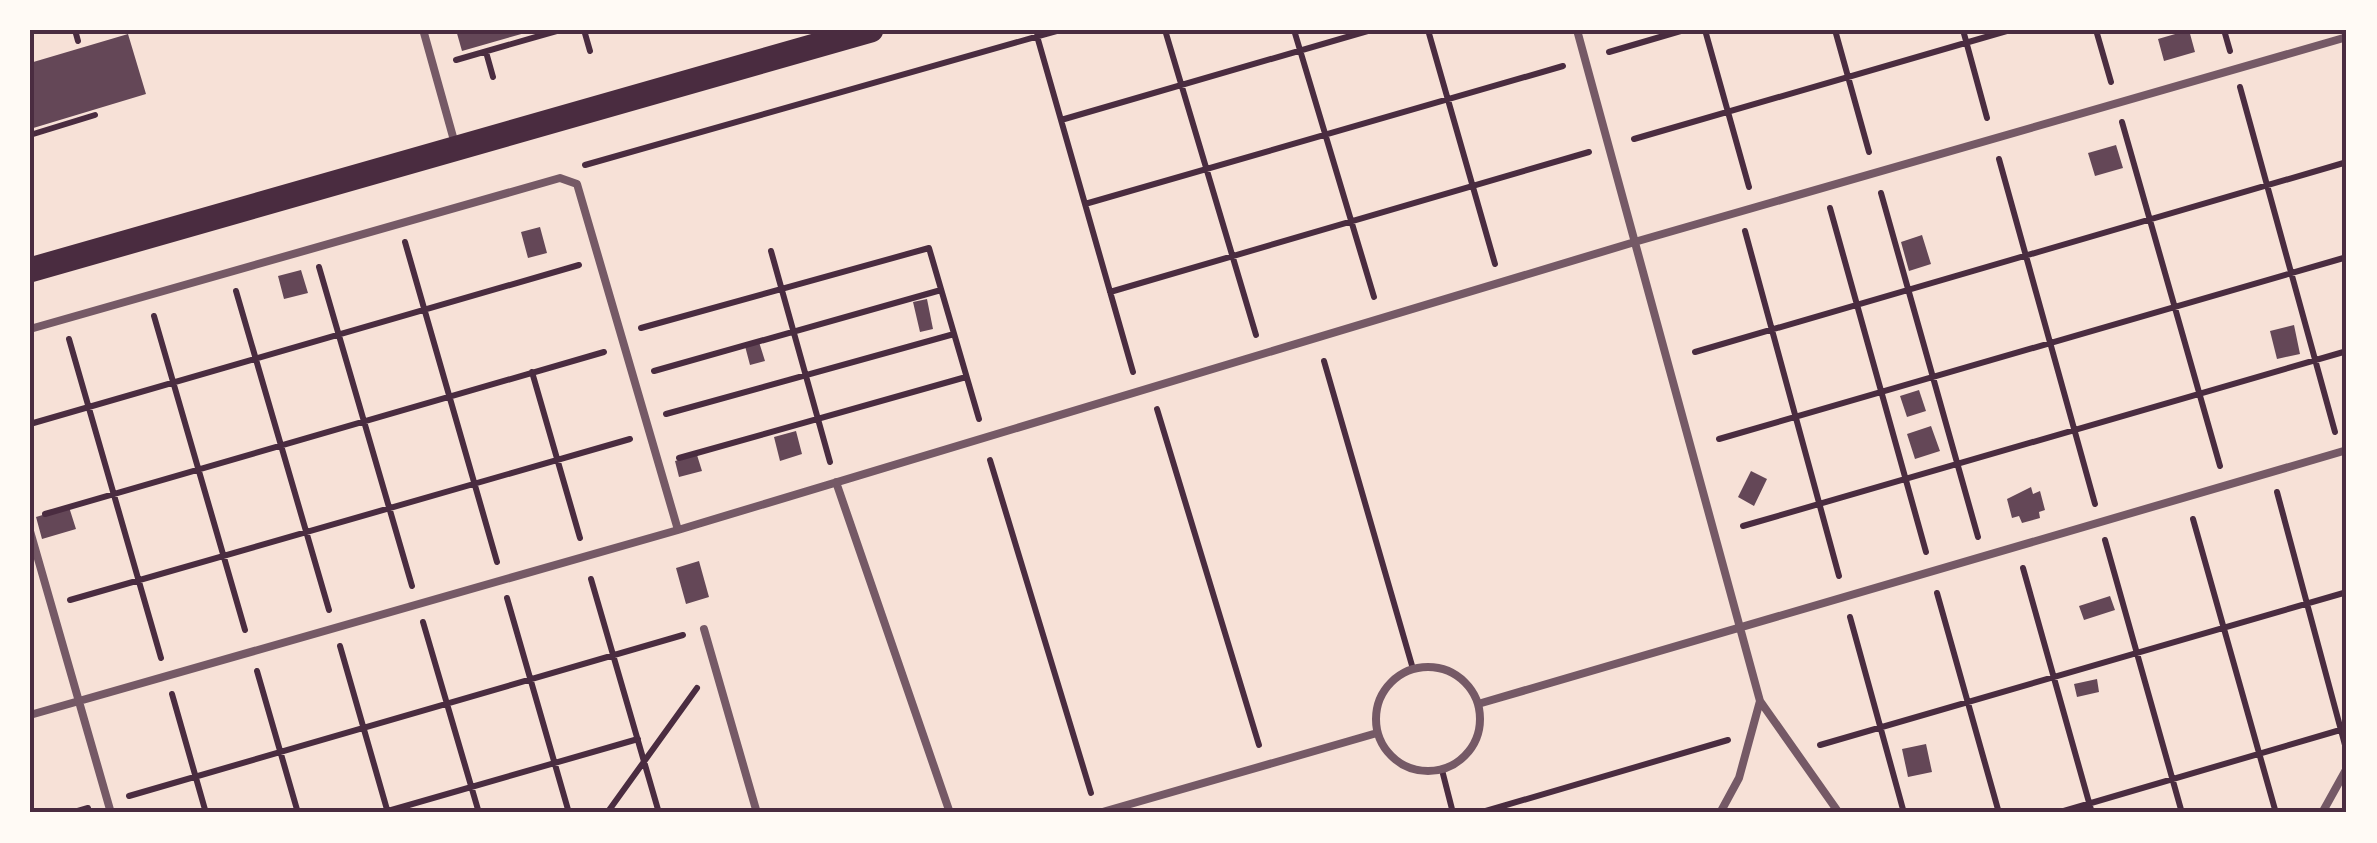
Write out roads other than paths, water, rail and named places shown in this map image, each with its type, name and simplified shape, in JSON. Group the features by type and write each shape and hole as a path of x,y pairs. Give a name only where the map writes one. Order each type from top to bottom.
{"main road":[{"path":"30,270 871,30"}],"lane":[{"path":"1577,30 1638,241 1760,701 1839,813"},
{"path":"424,32 456,148"},
{"path":"30,716 678,530 1638,241 2347,37"},
{"path":"30,329 560,178 577,184 678,530"},
{"path":"1478,704 2344,451"},
{"path":"836,482 950,813"},
{"path":"30,530 111,813"},
{"path":"704,629 756,813"},
{"path":"1413,669 1446,670 1471,690 1478,704 1477,737 1457,762 1442,770 1410,768 1395,760 1377,733 1378,701 1398,676 1413,669"},
{"path":"1720,813 1739,778 1760,701"},
{"path":"1099,813 1377,733"},
{"path":"2326,811 2347,768"}]}
